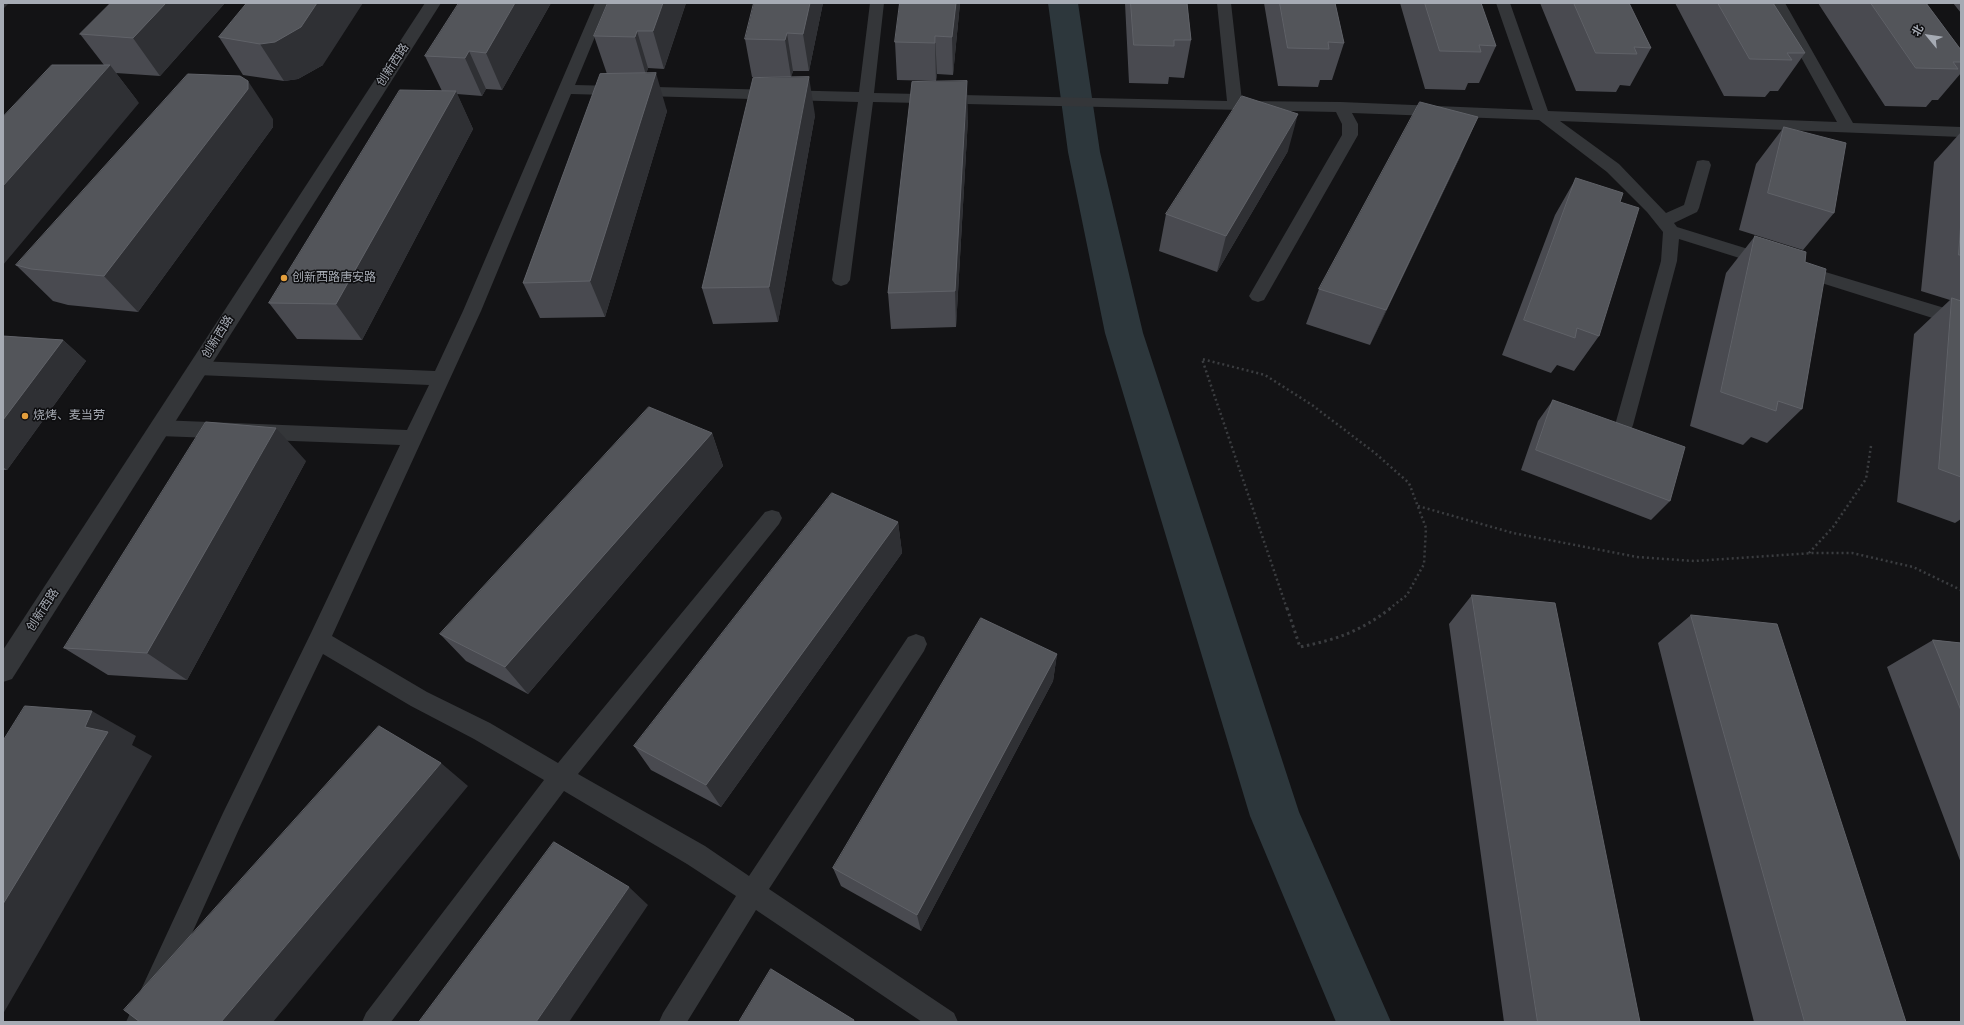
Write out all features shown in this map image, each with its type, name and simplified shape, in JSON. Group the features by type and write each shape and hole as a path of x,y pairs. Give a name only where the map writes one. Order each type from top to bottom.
{"street":[{"name":"创新西路","path":"3,671 433,3"}],"lane":[{"path":"139,1022 231,821 319,640 472,311 602,3"},
{"path":"841,280 866,98 877,3"},
{"path":"1224,3 1235,104"},
{"path":"1503,3 1542,115 1614,168 1653,208 1667,226 1961,320"},
{"path":"1778,3 1848,128"},
{"path":"566,89 866,98 1161,102 1341,107 1961,132"},
{"path":"1258,296 1350,136 1350,124 1341,107"},
{"path":"1667,226 1691,208 1703,165"},
{"path":"1624,425 1669,262 1667,226"},
{"path":"198,368 440,378"},
{"path":"160,428 412,438"},
{"path":"375,1022 561,777 772,518"},
{"path":"319,640 419,699 482,731 696,855 945,1022"},
{"path":"672,1022 752,893 916,644"}],"path":[{"path":"1202,359 1265,375 1312,405 1375,453 1409,482 1417,506 1426,528 1424,564 1407,595 1370,624 1334,640 1300,647 1202,359"},
{"path":"1809,553 1833,527 1866,479 1871,446"},
{"path":"1417,506 1513,533 1637,558 1694,561 1809,553 1852,553 1913,567 1961,590"}],"building":[{"path":"111,3 166,3 133,38 80,34"},
{"path":"247,3 317,3 301,27 275,42 260,44 219,37"},
{"path":"459,3 515,3 486,53 469,51 465,58 425,56"},
{"path":"608,3 663,3 653,31 637,31 635,37 594,36"},
{"path":"754,3 810,3 803,34 787,33 785,40 745,39"},
{"path":"900,3 956,3 952,37 935,36 935,43 895,42"},
{"path":"1131,3 1187,3 1191,40 1174,40 1174,46 1134,45"},
{"path":"1280,3 1335,3 1344,43 1328,42 1329,49 1288,48"},
{"path":"1425,3 1481,3 1496,46 1479,45 1481,52 1440,51"},
{"path":"1574,3 1629,3 1651,48 1634,47 1637,54 1596,53"},
{"path":"1718,3 1773,3 1805,53 1787,53 1792,60 1750,59"},
{"path":"1871,3 1926,3 1961,50 1961,62 1953,62 1958,69 1916,68"},
{"path":"52,65 110,65 3,186 3,117"},
{"path":"656,73 590,281 523,283 600,74"},
{"path":"188,74 240,76 248,81 248,89 104,276 31,269 16,265"},
{"path":"809,77 769,287 702,288 753,78"},
{"path":"967,81 955,291 888,293 912,82"},
{"path":"400,90 456,91 336,304 269,303"},
{"path":"1242,96 1298,114 1226,236 1166,214"},
{"path":"1420,102 1478,117 1386,310 1319,289"},
{"path":"1784,127 1846,143 1834,213 1768,193"},
{"path":"1576,178 1623,193 1620,202 1639,208 1599,336 1577,328 1575,338 1524,320"},
{"path":"1961,221 1961,255 1959,255"},
{"path":"1755,236 1806,252 1805,262 1826,269 1802,409 1778,401 1776,411 1721,392"},
{"path":"1952,298 1961,301 1961,477 1939,469"},
{"path":"3,336 63,340 3,420"},
{"path":"1553,400 1685,447 1670,501 1536,450"},
{"path":"649,407 712,433 505,667 440,634"},
{"path":"206,422 276,428 147,653 64,648"},
{"path":"832,493 898,522 706,785 634,746"},
{"path":"1472,595 1555,603 1640,1022 1538,1022"},
{"path":"1691,615 1777,624 1906,1022 1805,1022"},
{"path":"981,618 1057,654 917,915 833,868"},
{"path":"1933,640 1961,643 1961,710"},
{"path":"25,706 92,711 85,727 108,732 3,904 3,741"},
{"path":"379,726 441,763 221,1022 140,1022 124,1010"},
{"path":"554,842 629,887 536,1022 419,1022"},
{"path":"771,969 854,1020 853,1022 739,1022"}],"waterway":[{"path":"1063,3 1084,152 1124,333 1275,816 1364,1022"}],"place":[{"name":"创新西路唐安路","path":"284,278"},
{"name":"烧烤、麦当劳","path":"25,416"}]}
